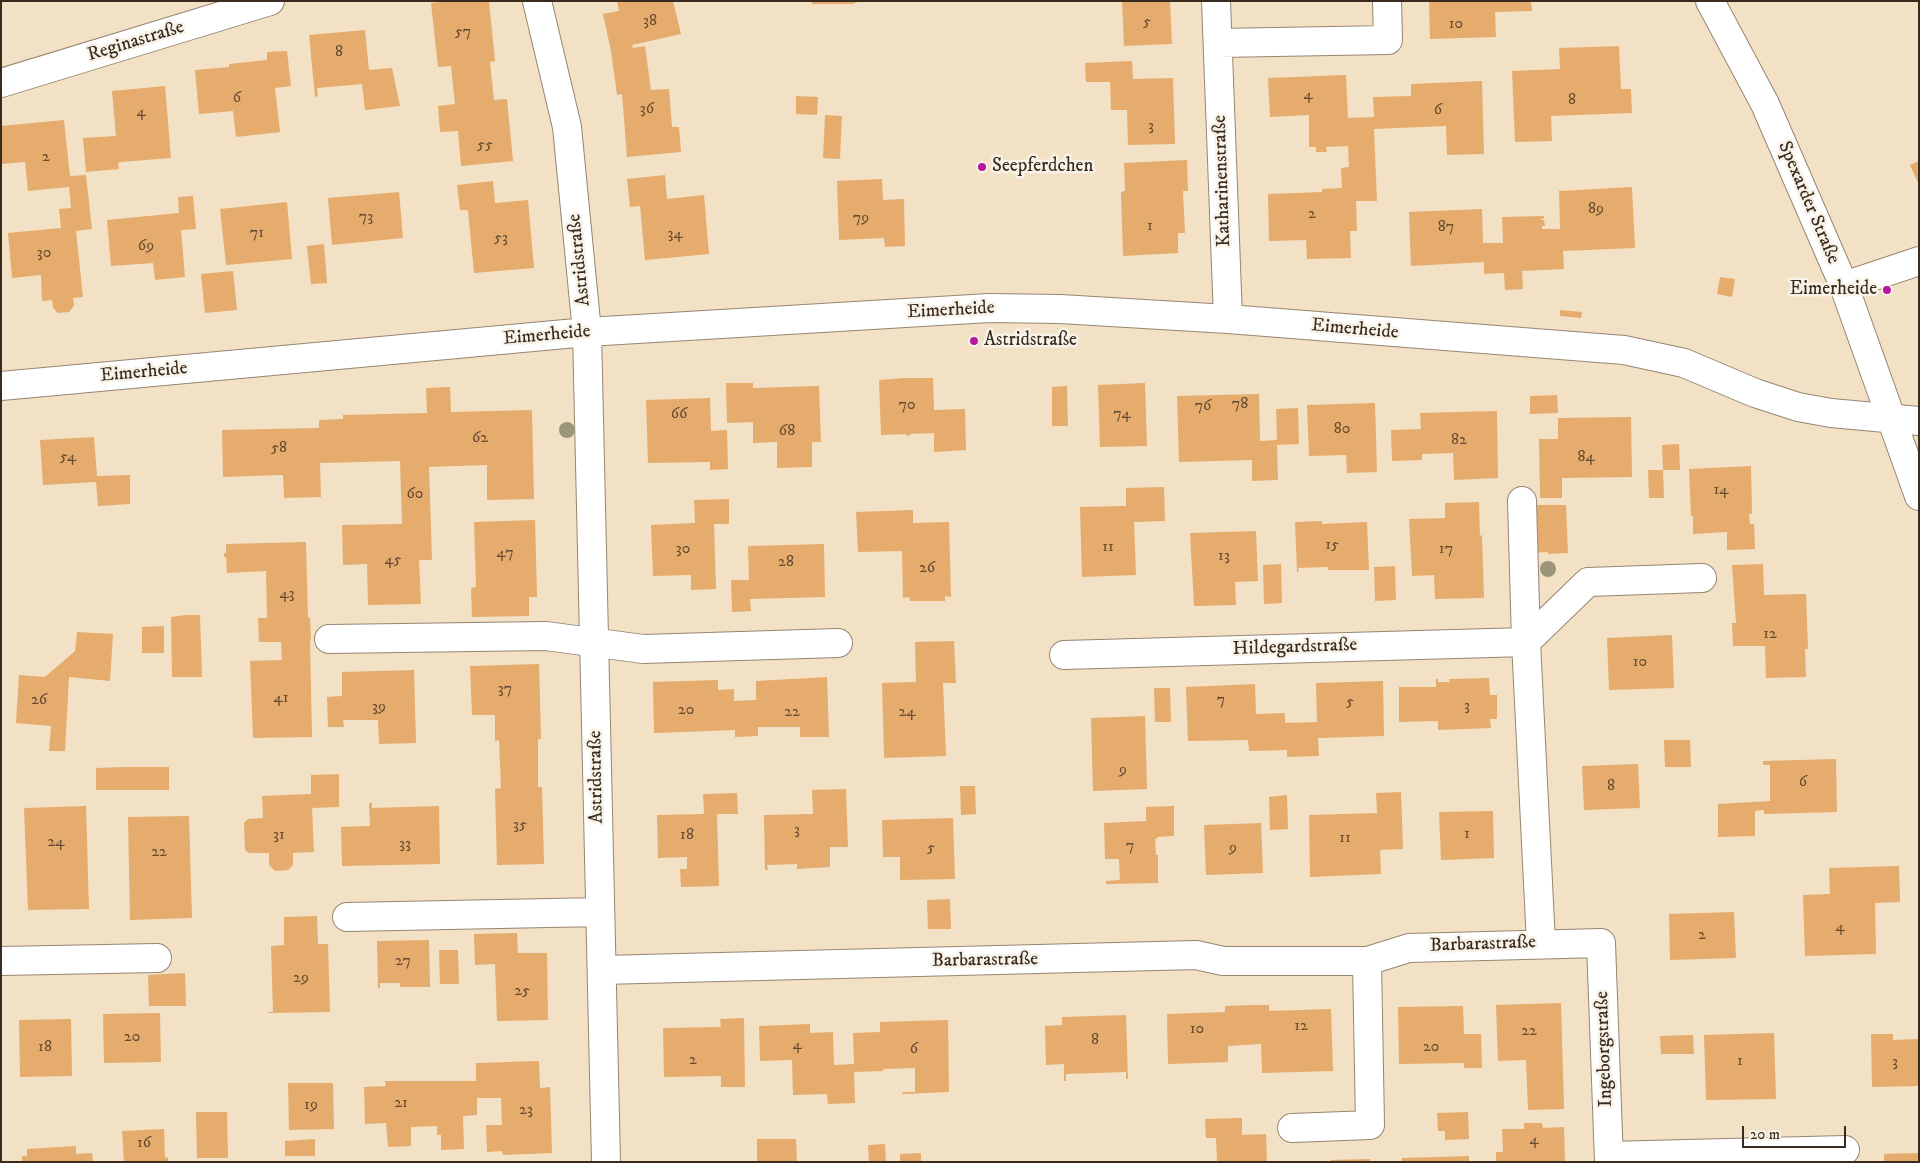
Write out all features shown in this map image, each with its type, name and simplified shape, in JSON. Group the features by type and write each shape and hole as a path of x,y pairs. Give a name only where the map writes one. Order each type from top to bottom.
{"street":[{"name":"Reginastraße","path":"1,83 270,1"},
{"name":"Astridstraße","path":"537,1 567,127 587,332 606,1162"},
{"name":"Katharinenstraße","path":"1216,1 1228,319"},
{"path":"1218,43 1388,40 1387,1"},
{"name":"Spexarder Straße","path":"1710,1 1765,104 1844,286 1919,496"},
{"path":"1844,286 1919,261"},
{"name":"Eimerheide","path":"1,386 587,332 989,308 1228,319 1624,350 1684,363 1755,393 1798,407 1831,413 1919,422"},
{"path":"1522,501 1526,642 1541,944"},
{"path":"1526,642 1588,582 1702,578"},
{"path":"329,640 546,636 643,649 838,643"},
{"name":"Hildegardstraße","path":"1064,655 1526,642"},
{"path":"347,917 600,912"},
{"name":"Barbarastraße","path":"602,970 1196,954 1223,961 1367,961 1409,948 1601,943"},
{"name":"Ingeborgstraße","path":"1601,943 1609,1159 1845,1150"},
{"path":"1,961 157,958"},
{"path":"1292,1128 1370,1125 1367,961"}],"building":[{"path":"489,1 495,61 490,62 494,100 507,99 513,161 461,166 458,131 440,132 438,106 455,104 451,66 438,67 431,3"},
{"path":"617,1 673,1 681,34 632,45 633,48 645,46 651,90 669,89 672,127 679,127 681,152 627,157 622,94 617,95 611,51 603,14 619,11"},
{"path":"812,1 858,2 852,4 812,4"},
{"path":"1122,1 1170,1 1172,44 1124,46"},
{"path":"1429,1 1531,1 1532,11 1495,12 1496,37 1430,39"},
{"path":"365,30 369,70 392,68 400,106 365,110 362,84 317,88 318,96 315,97 309,35"},
{"path":"1619,46 1621,89 1631,89 1632,113 1551,116 1552,141 1515,142 1512,71 1560,69 1559,48"},
{"path":"287,51 291,86 275,88 280,132 236,137 233,111 199,114 195,70 229,67 229,64 267,60 267,52"},
{"path":"1132,61 1133,79 1173,78 1175,144 1128,145 1127,110 1111,110 1110,82 1086,82 1085,63"},
{"path":"1346,75 1348,118 1374,117 1373,97 1411,96 1411,84 1482,81 1484,154 1447,155 1446,126 1374,129 1377,201 1356,201 1357,231 1350,231 1351,258 1307,259 1306,240 1269,241 1268,194 1322,192 1322,189 1342,188 1341,168 1349,167 1348,146 1326,147 1327,152 1316,152 1316,147 1309,147 1309,115 1270,117 1268,78"},
{"path":"165,86 171,158 121,162 118,163 119,169 86,172 83,138 116,136 112,91"},
{"path":"796,96 818,97 817,115 796,114"},
{"path":"825,115 842,116 840,159 823,158"},
{"path":"64,120 70,176 86,175 92,229 76,231 83,297 73,298 74,306 69,312 58,313 53,308 52,300 42,301 41,275 12,278 8,233 61,228 59,209 71,208 69,187 28,191 25,162 1,164 1,126"},
{"path":"1187,160 1188,191 1183,191 1185,233 1178,233 1178,253 1123,256 1121,192 1125,191 1124,163"},
{"path":"1919,161 1919,185 1910,165"},
{"path":"665,175 667,199 704,195 709,254 645,260 640,206 630,207 627,179"},
{"path":"882,179 883,200 904,199 905,246 885,247 884,238 839,240 837,181"},
{"path":"493,181 495,203 528,200 534,268 474,273 468,210 460,210 457,185"},
{"path":"1632,187 1635,248 1563,251 1564,269 1522,271 1523,289 1505,290 1504,273 1484,274 1484,262 1411,266 1409,212 1482,209 1483,243 1503,243 1502,217 1544,216 1544,219 1541,218 1541,220 1544,220 1545,226 1542,226 1542,229 1560,229 1559,191"},
{"path":"399,192 403,238 332,245 328,198"},
{"path":"193,196 196,229 181,230 185,277 155,280 153,263 111,266 107,220 179,213 178,197"},
{"path":"287,202 292,259 226,265 220,209"},
{"path":"324,244 327,283 311,284 307,246"},
{"path":"233,271 237,310 205,313 201,274"},
{"path":"1720,277 1735,279 1732,297 1717,294"},
{"path":"1560,310 1582,312 1581,318 1560,316"},
{"path":"933,378 934,410 965,409 966,450 934,452 934,433 910,434 906,436 906,434 881,435 879,380"},
{"path":"726,383 753,383 753,388 819,386 821,442 812,442 812,467 777,468 777,442 753,443 753,422 727,423"},
{"path":"1145,383 1147,446 1100,447 1098,385"},
{"path":"1067,386 1068,426 1052,426 1052,387"},
{"path":"450,387 451,412 532,410 534,499 487,500 487,465 429,467 432,560 419,560 421,604 368,605 367,564 343,565 342,525 402,524 400,461 320,463 321,497 284,498 283,475 223,477 222,430 319,428 319,420 343,419 343,415 427,413 426,388"},
{"path":"1259,394 1260,441 1277,440 1276,409 1298,408 1299,444 1277,445 1278,480 1252,481 1252,460 1179,462 1177,396"},
{"path":"1557,395 1558,413 1530,414 1530,396"},
{"path":"710,398 711,431 727,430 728,469 710,470 710,462 648,463 646,400"},
{"path":"1375,403 1377,472 1347,473 1346,455 1309,456 1307,405"},
{"path":"1497,411 1498,478 1454,480 1453,453 1422,454 1422,460 1392,461 1391,430 1421,429 1420,413"},
{"path":"1631,417 1632,477 1562,478 1562,498 1540,498 1539,439 1558,439 1558,418"},
{"path":"94,437 97,476 130,475 130,504 98,506 96,482 43,485 40,440"},
{"path":"1679,444 1680,470 1663,470 1662,445"},
{"path":"1751,466 1752,514 1749,514 1750,524 1754,524 1755,549 1727,550 1727,532 1693,534 1689,469"},
{"path":"1648,470 1663,470 1664,498 1649,498"},
{"path":"1164,487 1165,521 1134,522 1136,575 1082,577 1080,507 1126,506 1126,488"},
{"path":"729,499 729,524 714,524 716,589 691,590 691,575 653,576 651,525 695,523 694,500"},
{"path":"1479,502 1484,598 1435,599 1434,575 1412,576 1409,519 1445,518 1445,503"},
{"path":"1531,505 1566,505 1568,553 1532,553"},
{"path":"913,510 913,523 949,522 951,597 945,596 945,601 910,601 909,597 903,598 902,551 858,552 856,512"},
{"path":"535,520 537,597 529,597 529,616 472,617 471,588 476,587 474,522"},
{"path":"1322,521 1322,524 1367,522 1369,570 1328,570 1328,567 1298,568 1299,571 1297,572 1295,522"},
{"path":"1256,531 1258,581 1235,582 1236,605 1194,606 1190,533"},
{"path":"306,542 308,618 310,618 311,640 312,737 253,738 250,661 282,660 281,642 259,642 258,618 267,618 266,571 227,573 226,557 224,557 226,544"},
{"path":"824,544 825,597 750,599 751,611 732,612 731,580 749,580 748,546"},
{"path":"1281,564 1282,603 1264,604 1263,565"},
{"path":"1763,564 1764,595 1806,594 1808,649 1805,649 1806,677 1766,678 1765,646 1733,646 1732,623 1736,623 1732,565"},
{"path":"1395,566 1396,600 1375,601 1374,567"},
{"path":"200,615 202,677 172,677 171,617"},
{"path":"164,626 164,653 142,653 142,627"},
{"path":"77,632 113,634 110,681 69,677 65,751 49,751 51,726 16,723 19,675 45,677 75,651"},
{"path":"1672,635 1674,688 1609,690 1607,638"},
{"path":"954,641 956,683 943,683 946,756 884,758 882,683 916,682 915,642"},
{"path":"539,664 541,739 538,739 538,787 542,787 544,864 497,865 495,789 501,788 499,740 495,741 495,715 472,715 470,666"},
{"path":"414,670 416,743 379,744 378,720 343,720 344,727 328,727 327,697 342,696 342,672"},
{"path":"827,677 829,737 800,737 800,727 758,727 758,736 735,737 735,730 654,733 653,682 718,680 718,690 734,689 734,701 756,700 756,681"},
{"path":"1489,678 1490,695 1497,695 1497,719 1490,719 1491,728 1438,730 1438,721 1399,722 1399,687 1436,687 1436,679 1438,679 1438,682 1450,682 1449,679"},
{"path":"1383,681 1384,736 1318,738 1319,756 1287,757 1287,750 1249,751 1248,740 1188,741 1186,687 1255,684 1256,714 1285,713 1285,723 1317,722 1316,683"},
{"path":"1154,688 1170,688 1171,722 1155,722"},
{"path":"1145,716 1147,789 1093,791 1091,718"},
{"path":"1664,740 1690,740 1691,767 1665,767"},
{"path":"1836,759 1837,812 1764,814 1764,810 1755,811 1755,836 1718,837 1718,804 1770,801 1770,765 1763,765 1763,761"},
{"path":"1638,764 1640,808 1584,810 1582,766"},
{"path":"169,767 169,790 96,790 96,768"},
{"path":"339,774 339,807 312,808 314,852 293,853 293,865 288,870 275,871 269,865 269,853 249,853 245,850 244,823 248,819 263,818 262,796 311,794 311,775"},
{"path":"960,786 975,786 976,814 961,815"},
{"path":"846,789 848,847 830,847 830,867 797,869 797,864 767,865 768,870 765,870 764,815 813,814 812,790"},
{"path":"1401,792 1403,849 1380,850 1381,874 1310,877 1309,815 1377,813 1376,793"},
{"path":"737,793 738,814 717,814 719,886 681,887 680,869 687,869 687,857 658,858 657,815 704,814 703,794"},
{"path":"1287,795 1288,829 1270,830 1269,797"},
{"path":"369,803 372,803 372,808 439,806 440,864 342,866 341,827 370,826"},
{"path":"86,806 89,909 28,910 24,808"},
{"path":"1174,806 1174,836 1157,837 1155,839 1156,855 1158,855 1158,883 1106,884 1106,881 1120,880 1119,859 1105,859 1104,823 1146,821 1146,807"},
{"path":"1493,811 1494,858 1441,860 1439,812"},
{"path":"189,816 192,918 130,920 128,817"},
{"path":"953,818 955,879 900,880 900,857 883,857 882,820"},
{"path":"1261,823 1263,873 1206,875 1204,825"},
{"path":"1899,866 1900,902 1875,903 1876,954 1805,956 1803,895 1830,894 1829,868"},
{"path":"950,899 951,929 928,929 927,900"},
{"path":"1734,912 1736,958 1670,960 1669,914"},
{"path":"317,916 318,944 328,944 330,1012 268,1013 273,1012 271,946 284,945 284,917"},
{"path":"517,933 518,953 547,953 548,1020 497,1021 495,964 475,965 474,934"},
{"path":"429,940 430,987 400,987 400,983 380,983 380,988 378,988 377,941"},
{"path":"439,950 458,950 459,984 440,984"},
{"path":"185,973 186,1006 149,1006 148,975"},
{"path":"1561,1003 1564,1109 1528,1110 1526,1060 1498,1061 1496,1005"},
{"path":"1269,1005 1269,1011 1331,1009 1333,1071 1262,1073 1261,1044 1228,1046 1228,1062 1168,1064 1167,1014 1225,1012 1225,1006"},
{"path":"1463,1006 1464,1034 1481,1034 1482,1068 1464,1068 1464,1063 1399,1064 1398,1007"},
{"path":"160,1013 161,1062 104,1063 103,1014"},
{"path":"1126,1015 1128,1079 1126,1079 1126,1072 1066,1074 1066,1081 1064,1081 1064,1064 1046,1065 1045,1026 1062,1025 1062,1017"},
{"path":"744,1018 745,1087 721,1087 721,1076 664,1077 663,1028 721,1027 720,1019"},
{"path":"71,1019 72,1076 20,1077 19,1020"},
{"path":"948,1020 949,1092 903,1094 902,1092 915,1092 915,1068 883,1069 883,1071 854,1072 855,1103 828,1104 827,1094 793,1095 792,1060 760,1061 759,1026 810,1024 810,1033 833,1032 834,1065 854,1064 853,1033 880,1032 880,1022"},
{"path":"1774,1033 1776,1099 1706,1100 1704,1035"},
{"path":"1871,1034 1893,1034 1893,1040 1919,1039 1919,1086 1872,1087"},
{"path":"1693,1035 1694,1054 1661,1054 1660,1036"},
{"path":"539,1061 540,1088 550,1087 552,1153 503,1155 502,1151 487,1152 486,1125 502,1125 501,1098 477,1098 477,1115 463,1116 464,1149 441,1150 441,1135 437,1135 437,1126 411,1127 411,1146 388,1147 386,1123 365,1124 364,1087 386,1086 385,1081 476,1081 476,1063"},
{"path":"288,1083 333,1083 334,1129 289,1130"},
{"path":"196,1112 227,1112 228,1158 197,1158"},
{"path":"1468,1112 1469,1139 1445,1140 1445,1131 1438,1131 1437,1113"},
{"path":"1242,1118 1242,1135 1266,1134 1267,1162 1217,1162 1216,1138 1206,1138 1205,1119"},
{"path":"1524,1123 1542,1123 1543,1128 1564,1127 1565,1162 1496,1162 1496,1152 1503,1152 1502,1129 1524,1129"},
{"path":"164,1129 165,1158 168,1157 168,1162 124,1161 122,1131"},
{"path":"315,1139 315,1156 285,1156 285,1141"},
{"path":"757,1139 796,1139 797,1162 757,1162"},
{"path":"885,1144 886,1162 869,1162 868,1145"},
{"path":"76,1146 76,1154 92,1153 93,1162 22,1162 22,1156 27,1156 27,1149"},
{"path":"921,1153 921,1162 900,1162 900,1154"},
{"path":"1919,1153 1919,1162 1884,1162 1884,1154"},
{"path":"1469,1156 1469,1162 1402,1162 1402,1158"},
{"path":"1370,1159 1370,1162 1331,1162 1331,1160"}],"place":[{"name":"Seepferdchen","path":"982,167"},
{"name":"Eimerheide","path":"1887,290"},
{"name":"Astridstraße","path":"974,341"}]}
